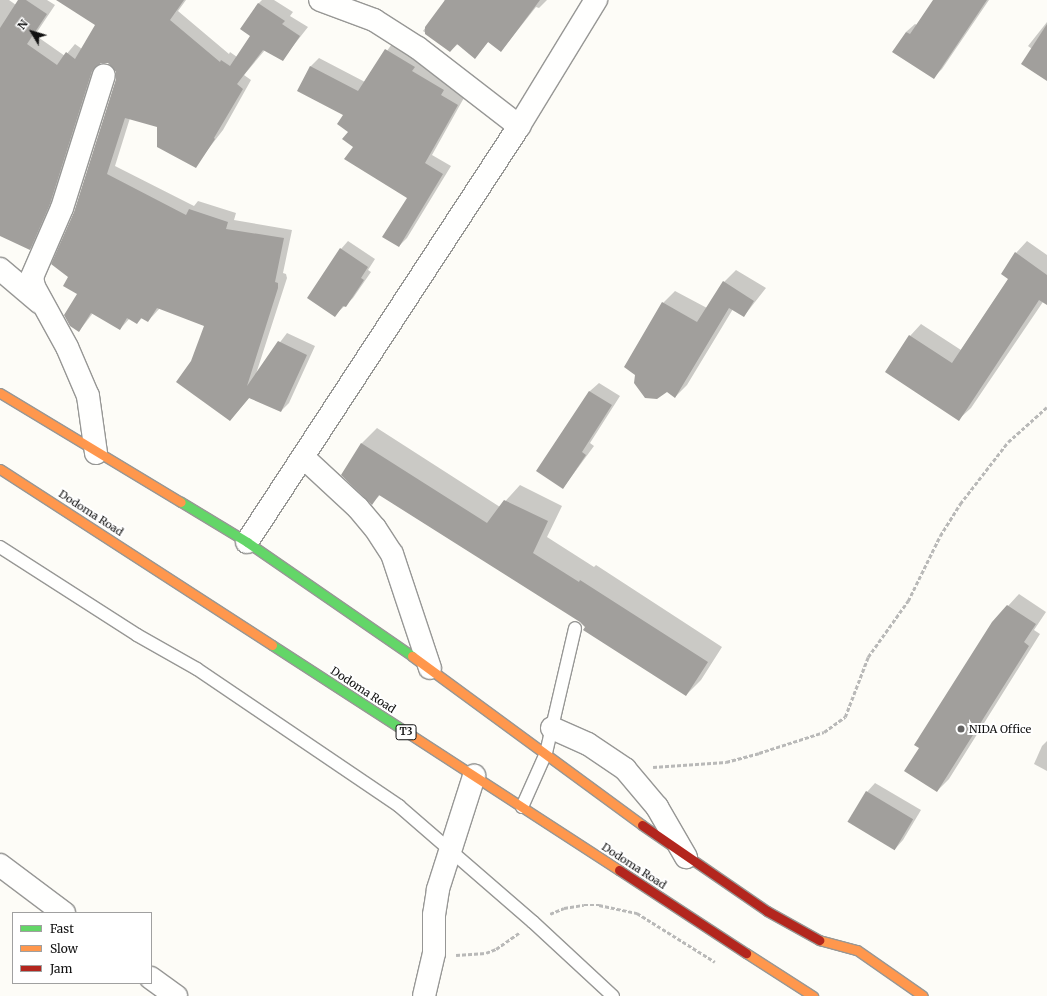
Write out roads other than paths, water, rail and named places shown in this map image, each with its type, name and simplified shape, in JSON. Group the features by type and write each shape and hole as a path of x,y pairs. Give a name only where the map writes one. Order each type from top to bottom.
{"main road":[{"path":"0,393 96,453 247,542 430,668 686,857 767,911 824,943 857,950 923,996"},
{"name":"Dodoma Road","path":"0,469 813,996"}],"street":[{"path":"320,0 374,20 418,48 519,126"},
{"path":"247,542 519,126 596,0"},
{"path":"96,453 88,396 67,347 34,287 32,277 62,208 104,75"},
{"path":"0,269 44,307"},
{"path":"303,457 358,508 375,528 392,554 430,668"},
{"path":"552,728 588,744 625,769 658,807 686,857"},
{"path":"424,996 434,953 434,915 450,848 474,776"},
{"path":"0,865 63,912"},
{"path":"152,979 176,996"}],"lane":[{"path":"0,547 287,728 399,806 450,848 533,922 612,996"},
{"path":"522,807 546,753 575,628"}],"place":[{"name":"NIDA Office","path":"961,729"}]}
